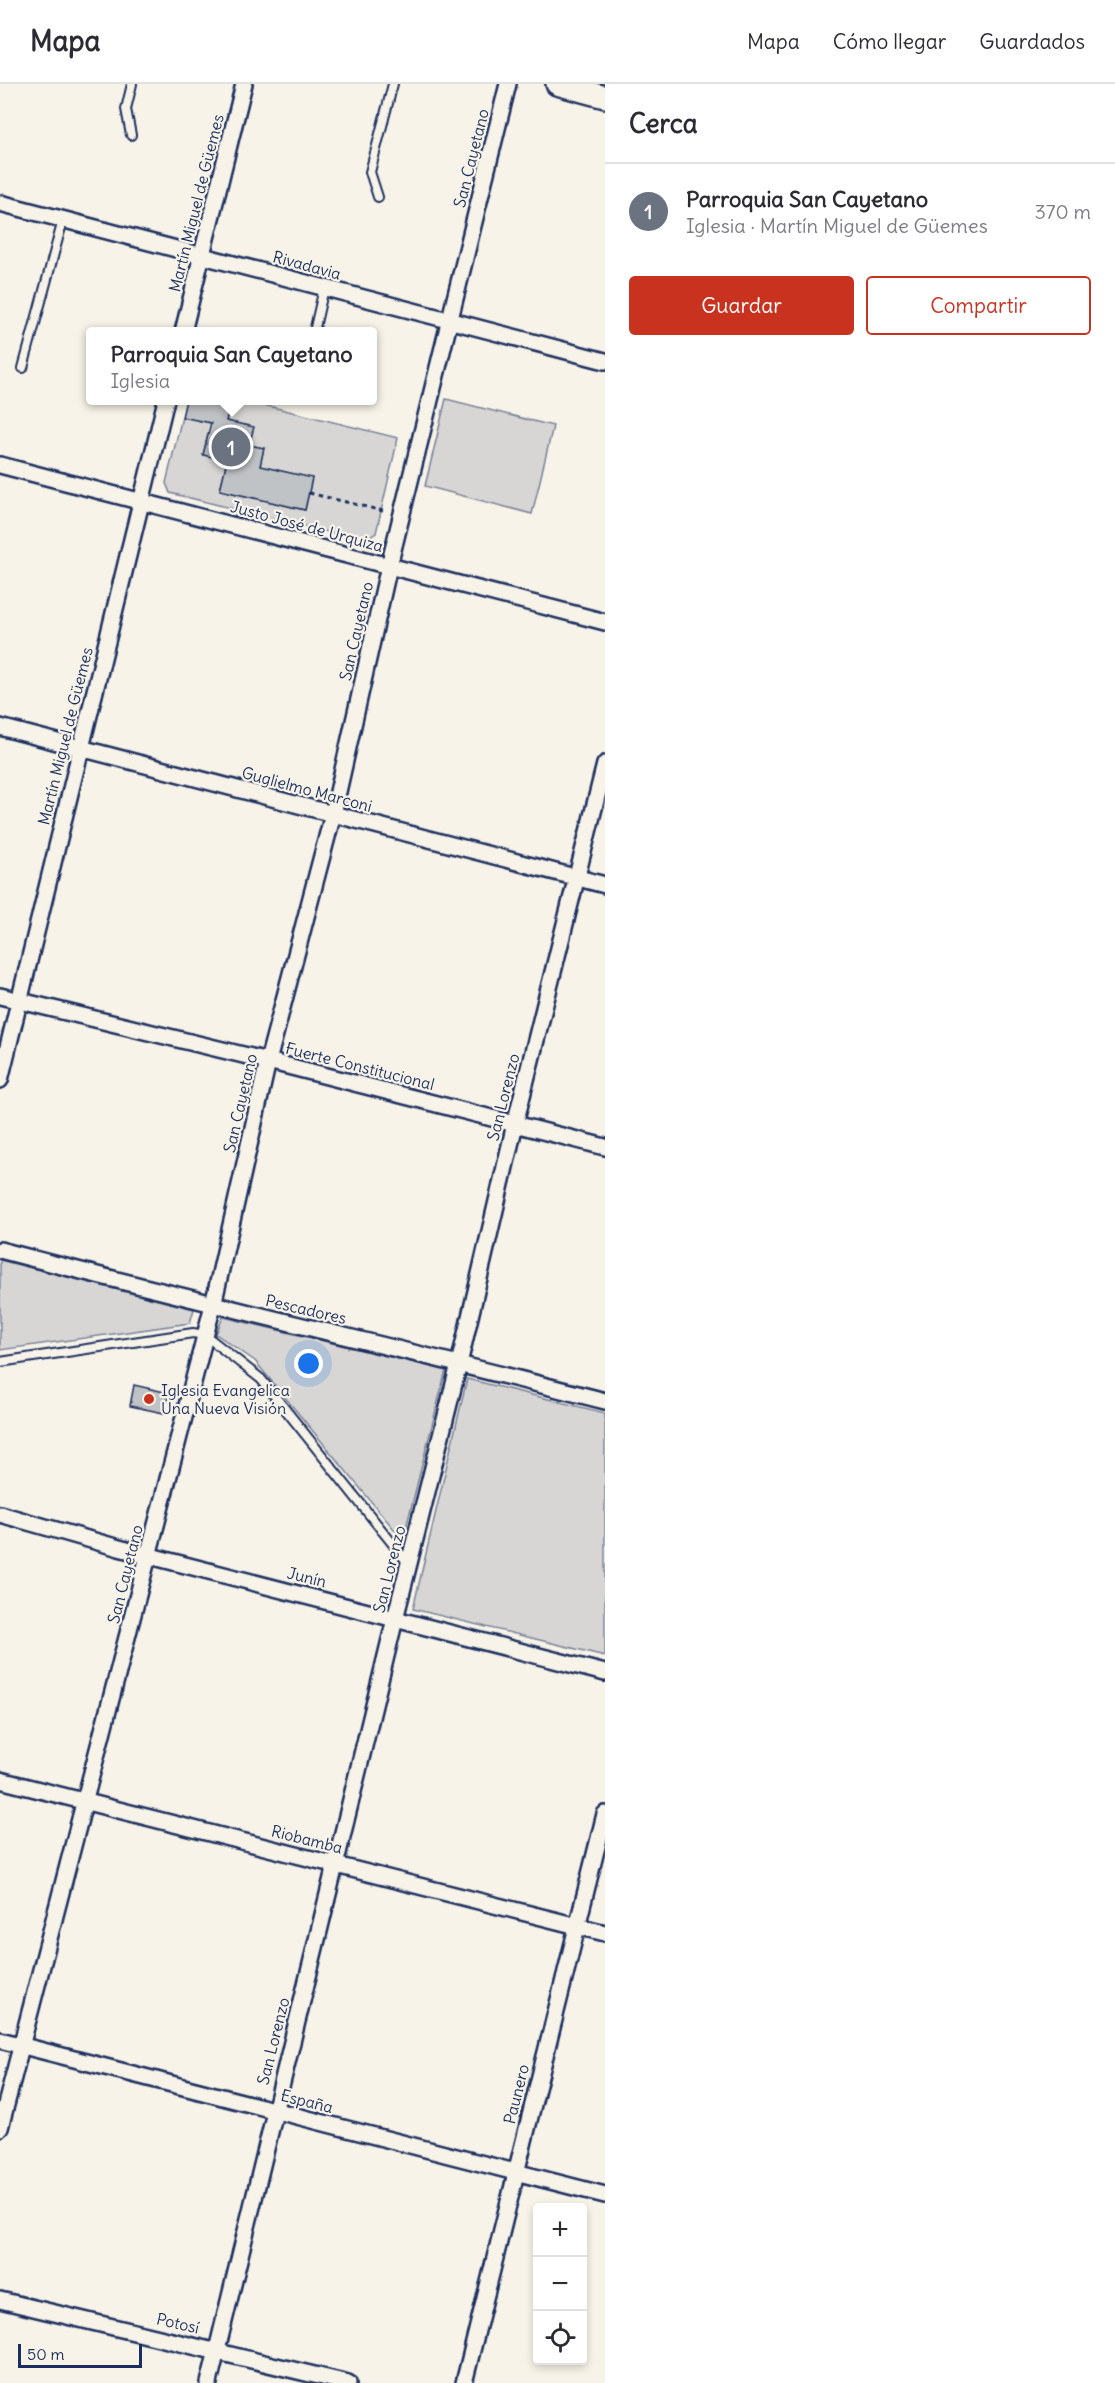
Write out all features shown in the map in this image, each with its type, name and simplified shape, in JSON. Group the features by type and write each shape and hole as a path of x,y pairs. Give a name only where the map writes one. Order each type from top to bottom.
{"main road":[{"path":"557,84 605,97"}],"street":[{"name":"Martín Miguel de Güemes","path":"184,327 244,84"},
{"name":"San Cayetano","path":"0,2128 213,1305 268,1061 333,814 389,566 508,84"},
{"name":"Rivadavia","path":"0,203 605,361"},
{"name":"Martín Miguel de Güemes","path":"0,1080 165,405"},
{"name":"Justo José de Urquiza","path":"0,465 605,622"},
{"name":"Guglielmo Marconi","path":"0,728 605,885"},
{"name":"San Lorenzo","path":"209,2383 408,1563 459,1364 515,1124 605,764"},
{"name":"Fuerte Constitucional","path":"0,996 268,1061 605,1147"},
{"name":"Pescadores","path":"0,1250 605,1401"},
{"name":"Junín","path":"0,1514 148,1555 605,1673"},
{"name":"Riobamba","path":"0,1780 605,1933"},
{"name":"Paunero","path":"464,2383 605,1814"},
{"name":"España","path":"0,2040 605,2195"},
{"name":"Potosí","path":"0,2300 348,2383"}],"lane":[{"path":"131,135 126,109 132,84"},
{"path":"378,196 370,172 393,84"},
{"path":"23,368 63,220"},
{"path":"315,327 324,288"},
{"path":"0,1362 193,1333 205,1335 261,1379 408,1563"}],"path":[{"path":"309,493 383,510"}],"shaded area":[{"path":"446,399 553,426 532,514 425,486"},
{"path":"230,405 264,405 398,438 376,533 364,541 170,493 166,483 182,417 211,423 203,455 227,460 220,490 305,510 312,478 260,466 264,448 249,445 253,427 226,421"},
{"path":"0,1260 194,1309 190,1323 0,1350"},
{"path":"223,1317 446,1370 403,1540 255,1361 216,1334"},
{"path":"467,1379 605,1413 605,1656 413,1609"}],"building":[{"path":"185,405 230,405 226,421 254,427 249,445 264,448 260,466 312,478 305,510 220,490 227,460 203,455 211,423 182,417"},
{"name":"Iglesia Evangelica Una Nueva Visión","path":"134,1385 169,1393 164,1413 130,1406"}],"place":[{"name":"Parroquia San Cayetano","path":"231,447"},
{"name":"Iglesia Evangelica Una Nueva Visión","path":"149,1399"}]}
